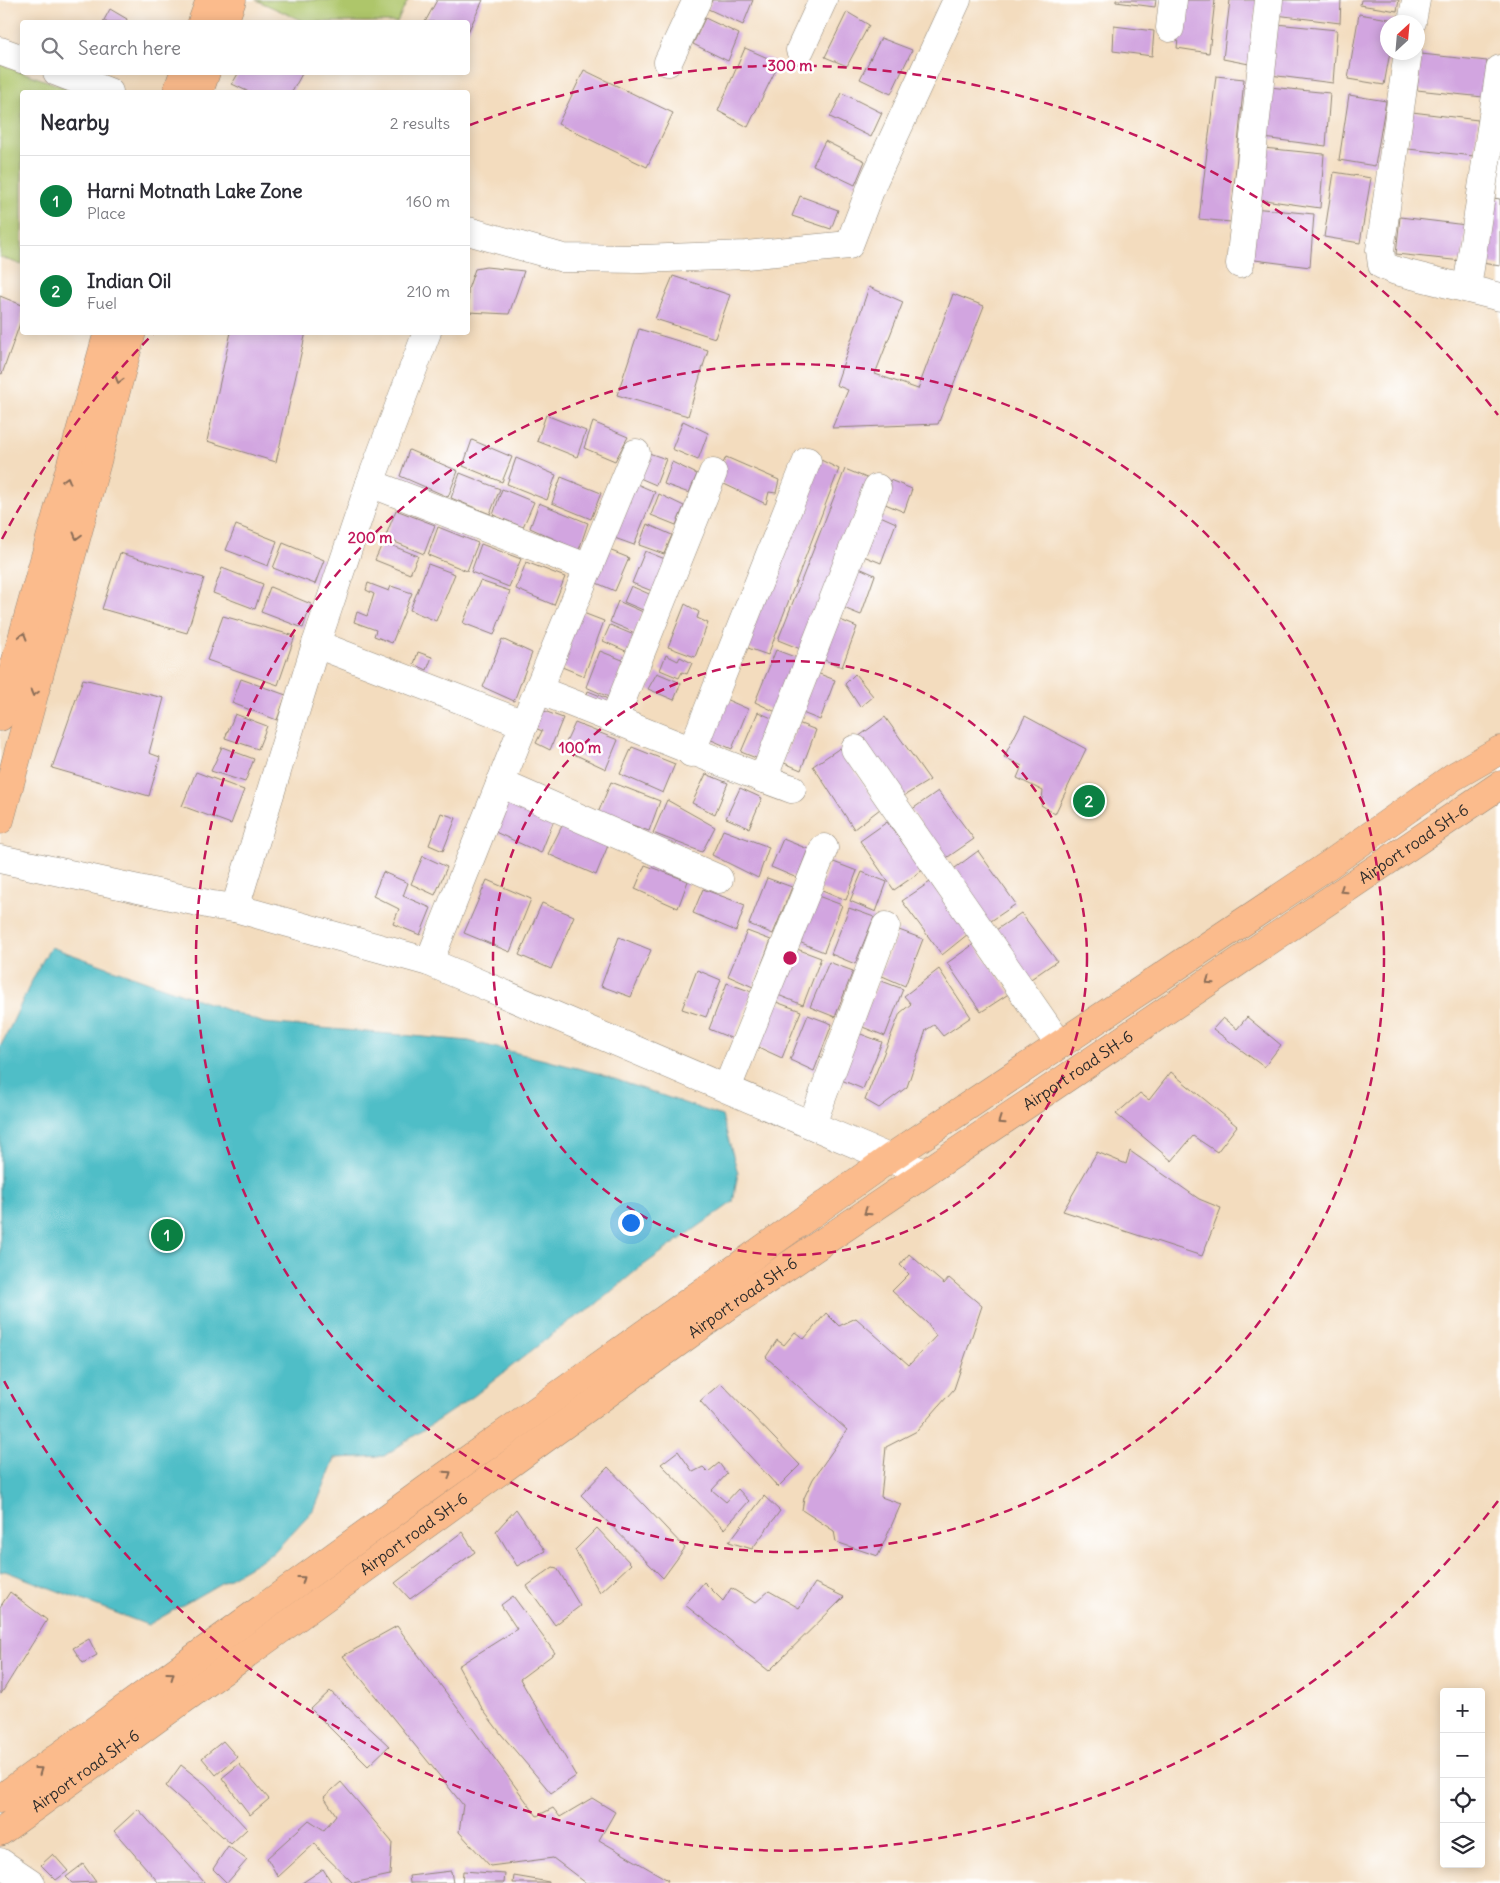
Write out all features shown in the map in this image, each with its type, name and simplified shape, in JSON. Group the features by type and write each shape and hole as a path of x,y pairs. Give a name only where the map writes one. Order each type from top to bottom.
{"main road":[{"path":"203,20 210,0"},
{"path":"225,20 232,0"},
{"path":"178,90 183,75"},
{"path":"200,90 205,75"},
{"path":"0,717 107,335"},
{"path":"0,820 131,335"},
{"path":"33,1808 5,1787 890,1158 1330,864 1453,777 1500,750"},
{"name":"Airport road SH-6","path":"0,1832 730,1305 1500,785"},
{"path":"424,1491 440,1513"}],"street":[{"path":"668,62 697,0"},
{"path":"800,50 822,0"},
{"path":"1170,28 1173,0"},
{"path":"1240,264 1269,0"},
{"path":"1413,15 1416,0"},
{"path":"470,232 563,258 642,259 746,256 850,245 874,180 947,3"},
{"path":"0,51 20,58"},
{"path":"1407,60 1380,250 1382,265 1396,271 1500,297"},
{"path":"1467,288 1500,69"},
{"path":"65,75 104,90"},
{"path":"235,908 316,644 370,483 426,335"},
{"path":"429,962 500,783 636,453"},
{"path":"692,752 807,461"},
{"path":"614,719 713,473"},
{"path":"370,483 589,568"},
{"path":"763,779 877,488"},
{"path":"316,644 524,724"},
{"path":"538,690 692,752 792,789"},
{"path":"855,749 1059,1044"},
{"path":"500,783 719,879"},
{"path":"727,1088 824,848"},
{"path":"0,859 212,906 235,908 429,962 924,1173"},
{"path":"812,1124 886,926"},
{"path":"0,1862 31,1883"}],"green space":[{"path":"256,0 408,0 398,20 301,20"},
{"path":"0,64 20,71 20,75 30,75 72,90 20,90 20,264 0,257"}],"water":[{"path":"51,947 264,1023 469,1041 597,1073 722,1116 738,1173 733,1202 638,1269 594,1306 568,1322 474,1396 384,1456 335,1458 315,1508 273,1553 148,1625 5,1571 0,1572 0,1047 37,971"}],"building":[{"path":"437,0 483,0 470,28 470,20 426,20"},
{"path":"712,0 753,0 743,25 708,9"},
{"path":"1116,0 1156,0 1155,7 1116,2"},
{"path":"1182,0 1215,0 1209,53 1177,48"},
{"path":"1230,0 1257,0 1249,64 1223,59"},
{"path":"1278,0 1341,0 1340,23 1276,15"},
{"path":"1361,0 1399,0 1397,11 1360,5"},
{"path":"110,9 127,19 127,20 104,20"},
{"path":"847,12 869,25 847,66 825,57"},
{"path":"1359,14 1380,18 1380,60 1389,60 1384,85 1348,79"},
{"path":"705,18 739,34 728,61 693,44"},
{"path":"1276,24 1337,30 1333,83 1270,75"},
{"path":"1114,26 1154,31 1152,56 1113,51"},
{"path":"881,38 912,50 891,94 860,79"},
{"path":"745,48 779,63 748,127 718,111"},
{"path":"1425,54 1487,61 1483,97 1417,90 1420,60 1425,60"},
{"path":"584,70 673,113 647,167 558,124"},
{"path":"237,75 301,75 293,90 245,90 232,84"},
{"path":"1216,76 1244,79 1231,222 1199,219"},
{"path":"1269,87 1330,93 1326,146 1263,138"},
{"path":"842,93 882,113 871,137 830,117"},
{"path":"1349,95 1386,101 1375,166 1339,160"},
{"path":"1412,112 1478,120 1474,156 1408,149"},
{"path":"825,141 865,161 855,185 813,165"},
{"path":"1263,148 1324,154 1320,208 1257,199"},
{"path":"1334,172 1371,178 1360,243 1324,237"},
{"path":"800,196 838,210 831,229 792,216"},
{"path":"1487,197 1500,199 1500,266 1476,262"},
{"path":"1253,208 1314,214 1310,267 1247,259"},
{"path":"1400,217 1466,225 1462,261 1396,254"},
{"path":"486,267 524,271 509,314 470,312 470,283 475,269"},
{"path":"673,276 730,295 715,338 655,319"},
{"path":"869,287 903,302 875,374 918,389 953,294 984,306 938,424 832,428 848,390 836,385"},
{"path":"0,296 20,304 20,324 2,374 0,373"},
{"path":"639,329 708,350 688,416 617,395"},
{"path":"230,335 305,335 276,462 207,441"},
{"path":"546,415 586,431 577,457 537,441"},
{"path":"683,421 708,433 698,460 672,449"},
{"path":"593,422 628,437 615,461 584,448"},
{"path":"472,440 512,457 502,482 463,466"},
{"path":"409,450 458,471 448,497 400,476"},
{"path":"646,452 666,459 656,485 635,476"},
{"path":"726,457 779,480 776,493 769,492 766,504 722,483 720,470"},
{"path":"516,458 556,475 547,500 507,484"},
{"path":"819,459 839,469 768,655 745,647"},
{"path":"672,462 697,474 689,493 664,484"},
{"path":"845,469 869,479 803,650 778,640"},
{"path":"460,473 500,489 490,514 451,498"},
{"path":"561,477 601,493 591,519 552,503"},
{"path":"890,480 912,489 904,512 883,503"},
{"path":"630,481 655,492 634,545 609,536"},
{"path":"502,489 534,502 523,527 493,515"},
{"path":"659,494 684,506 676,525 651,515"},
{"path":"539,503 588,523 579,550 530,528"},
{"path":"396,510 435,525 424,554 385,538"},
{"path":"878,515 896,523 881,563 861,555"},
{"path":"647,524 672,535 664,554 639,545"},
{"path":"236,525 277,541 268,566 226,550"},
{"path":"438,527 478,543 467,571 428,555"},
{"path":"383,542 418,556 410,574 375,560"},
{"path":"283,543 324,560 315,584 273,568"},
{"path":"481,544 521,559 509,587 471,572"},
{"path":"604,548 629,558 615,591 592,581"},
{"path":"645,551 670,561 657,593 632,583"},
{"path":"120,553 204,578 187,633 102,609"},
{"path":"526,562 565,577 554,605 516,589"},
{"path":"428,564 455,574 436,621 410,610"},
{"path":"857,567 875,575 861,615 841,607"},
{"path":"222,568 263,584 255,609 213,593"},
{"path":"480,581 510,591 494,635 463,623"},
{"path":"368,583 389,591 391,586 412,593 392,643 374,636 376,630 354,622 357,612 367,616 374,594 366,590"},
{"path":"631,586 656,597 650,613 624,602"},
{"path":"270,587 311,604 303,628 261,612"},
{"path":"618,601 643,612 635,633 610,622"},
{"path":"685,604 699,612 697,618 708,623 695,657 668,647"},
{"path":"578,611 604,621 584,676 562,667"},
{"path":"223,616 295,636 278,685 207,660"},
{"path":"838,619 857,627 842,667 822,659"},
{"path":"610,625 634,635 628,652 603,641"},
{"path":"502,639 532,653 514,701 483,687"},
{"path":"776,650 800,659 778,713 755,702"},
{"path":"600,651 625,661 611,698 586,687"},
{"path":"418,652 432,657 427,670 414,664"},
{"path":"666,655 678,661 680,657 692,663 687,674 682,672 679,678 660,670"},
{"path":"657,673 681,683 674,700 648,689"},
{"path":"817,673 835,680 820,720 800,712"},
{"path":"855,674 873,696 860,707 845,684"},
{"path":"83,679 164,698 149,753 160,757 149,796 52,768"},
{"path":"241,679 286,695 277,720 232,703"},
{"path":"588,691 613,701 583,705"},
{"path":"723,698 748,709 732,749 707,738"},
{"path":"539,709 563,718 550,750 536,743 542,731 531,726"},
{"path":"758,712 776,720 761,760 741,752"},
{"path":"235,714 267,726 258,749 225,738"},
{"path":"1025,716 1086,749 1055,814 1041,805 1043,791 1017,778 1022,766 1004,757"},
{"path":"885,717 930,780 902,797 858,737"},
{"path":"575,723 618,740 606,769 563,749"},
{"path":"798,723 816,730 801,770 782,762"},
{"path":"222,747 254,759 245,782 211,771"},
{"path":"632,747 675,764 663,793 620,774"},
{"path":"840,748 880,809 854,829 813,766"},
{"path":"196,772 244,790 231,824 182,806"},
{"path":"706,774 728,783 715,814 692,803"},
{"path":"611,782 660,801 649,831 598,813"},
{"path":"740,788 762,798 749,828 726,818"},
{"path":"938,791 974,839 945,859 911,810"},
{"path":"667,800 715,827 702,852 653,833"},
{"path":"508,801 554,820 541,853 493,831"},
{"path":"441,813 456,818 443,851 429,845"},
{"path":"887,822 923,870 894,890 860,841"},
{"path":"563,824 609,843 596,875 548,854"},
{"path":"723,830 769,847 758,878 712,855"},
{"path":"783,839 808,849 797,878 771,867"},
{"path":"978,851 1016,904 988,923 951,871"},
{"path":"423,856 447,867 435,895 411,884"},
{"path":"831,861 857,871 846,900 820,889"},
{"path":"645,865 688,881 678,908 635,889"},
{"path":"383,872 408,883 403,896 431,908 420,935 393,924 399,909 373,896"},
{"path":"862,872 887,882 876,912 850,901"},
{"path":"767,878 792,887 773,934 749,924"},
{"path":"487,880 531,899 510,952 464,933"},
{"path":"930,882 968,934 942,955 902,901"},
{"path":"703,889 745,905 736,931 693,913"},
{"path":"818,896 842,905 824,952 799,942"},
{"path":"542,903 574,916 551,969 519,955"},
{"path":"849,908 874,917 855,964 831,954"},
{"path":"1021,913 1057,961 1028,981 993,932"},
{"path":"899,930 923,939 905,986 880,975"},
{"path":"747,931 771,940 753,987 728,976"},
{"path":"619,937 651,950 631,997 601,986"},
{"path":"974,944 1010,993 981,1012 947,963"},
{"path":"797,949 821,958 803,1005 778,995"},
{"path":"829,962 853,971 835,1017 810,1007"},
{"path":"939,969 971,1017 943,1036 934,1025 926,1030 907,1087 879,1108 865,1100 900,1013 911,1004 904,996"},
{"path":"697,970 721,980 706,1017 682,1009"},
{"path":"879,980 903,989 885,1036 860,1026"},
{"path":"727,983 752,992 733,1039 709,1029"},
{"path":"776,1002 801,1011 782,1058 758,1047"},
{"path":"808,1015 832,1024 814,1071 790,1060"},
{"path":"1247,1017 1281,1045 1264,1067 1213,1029 1223,1018 1237,1029"},
{"path":"858,1033 882,1042 863,1089 839,1079"},
{"path":"1171,1072 1237,1126 1217,1152 1193,1136 1172,1161 1116,1114 1140,1093 1149,1100"},
{"path":"1130,1151 1199,1199 1221,1208 1202,1256 1063,1211 1097,1152 1126,1164"},
{"path":"909,1254 944,1284 949,1278 982,1306 954,1389 917,1431 886,1447 881,1497 901,1504 878,1556 836,1542 834,1531 802,1510 804,1498 813,1479 847,1430 766,1357 777,1340 784,1345 795,1332 804,1339 826,1313 839,1326 856,1318 909,1365 936,1336 927,1323 892,1291 909,1274 900,1265"},
{"path":"721,1383 800,1465 778,1487 700,1401"},
{"path":"678,1451 693,1472 703,1467 708,1472 719,1463 727,1474 712,1490 726,1502 738,1489 749,1501 724,1529 661,1464"},
{"path":"608,1467 685,1548 663,1578 581,1495"},
{"path":"764,1496 780,1511 752,1549 729,1542"},
{"path":"516,1509 545,1551 517,1566 496,1531"},
{"path":"597,1528 631,1564 600,1593 575,1550"},
{"path":"462,1532 475,1552 410,1599 395,1583"},
{"path":"553,1567 557,1568 580,1606 555,1625 527,1586"},
{"path":"704,1582 723,1601 731,1588 755,1603 769,1591 799,1608 815,1583 844,1597 769,1671 685,1605"},
{"path":"10,1592 47,1620 1,1694 0,1607"},
{"path":"513,1596 555,1653 520,1679 576,1776 551,1793 483,1710 458,1666 517,1629 501,1605"},
{"path":"397,1626 537,1816 553,1808 560,1817 592,1798 615,1812 599,1840 668,1880 666,1883 586,1883 553,1858 490,1866 459,1832 463,1805 343,1656"},
{"path":"89,1639 97,1655 83,1663 73,1648"},
{"path":"330,1691 389,1746 368,1766 311,1709"},
{"path":"223,1741 237,1757 216,1775 202,1758"},
{"path":"239,1764 269,1799 250,1815 222,1778"},
{"path":"181,1765 206,1785 247,1829 231,1844 166,1786"},
{"path":"341,1782 392,1842 390,1875 353,1883 322,1853 315,1843 278,1877 267,1858 309,1820 324,1830 336,1815 324,1797"},
{"path":"138,1809 205,1883 159,1883 114,1831"},
{"path":"228,1846 247,1860 227,1883 213,1869"},
{"path":"53,1854 68,1871 56,1880 41,1865"},
{"path":"83,1864 96,1882 72,1883 66,1877"},
{"path":"323,1869 332,1883 302,1883"},
{"path":"451,1871 453,1883 410,1883 409,1876"},
{"path":"463,1871 505,1874 504,1883 462,1883"},
{"path":"514,1876 549,1882 549,1883 513,1883"}],"place":[{"name":"Indian Oil","path":"1089,801"},
{"name":"Harni Motnath Lake Zone","path":"167,1235"}]}
